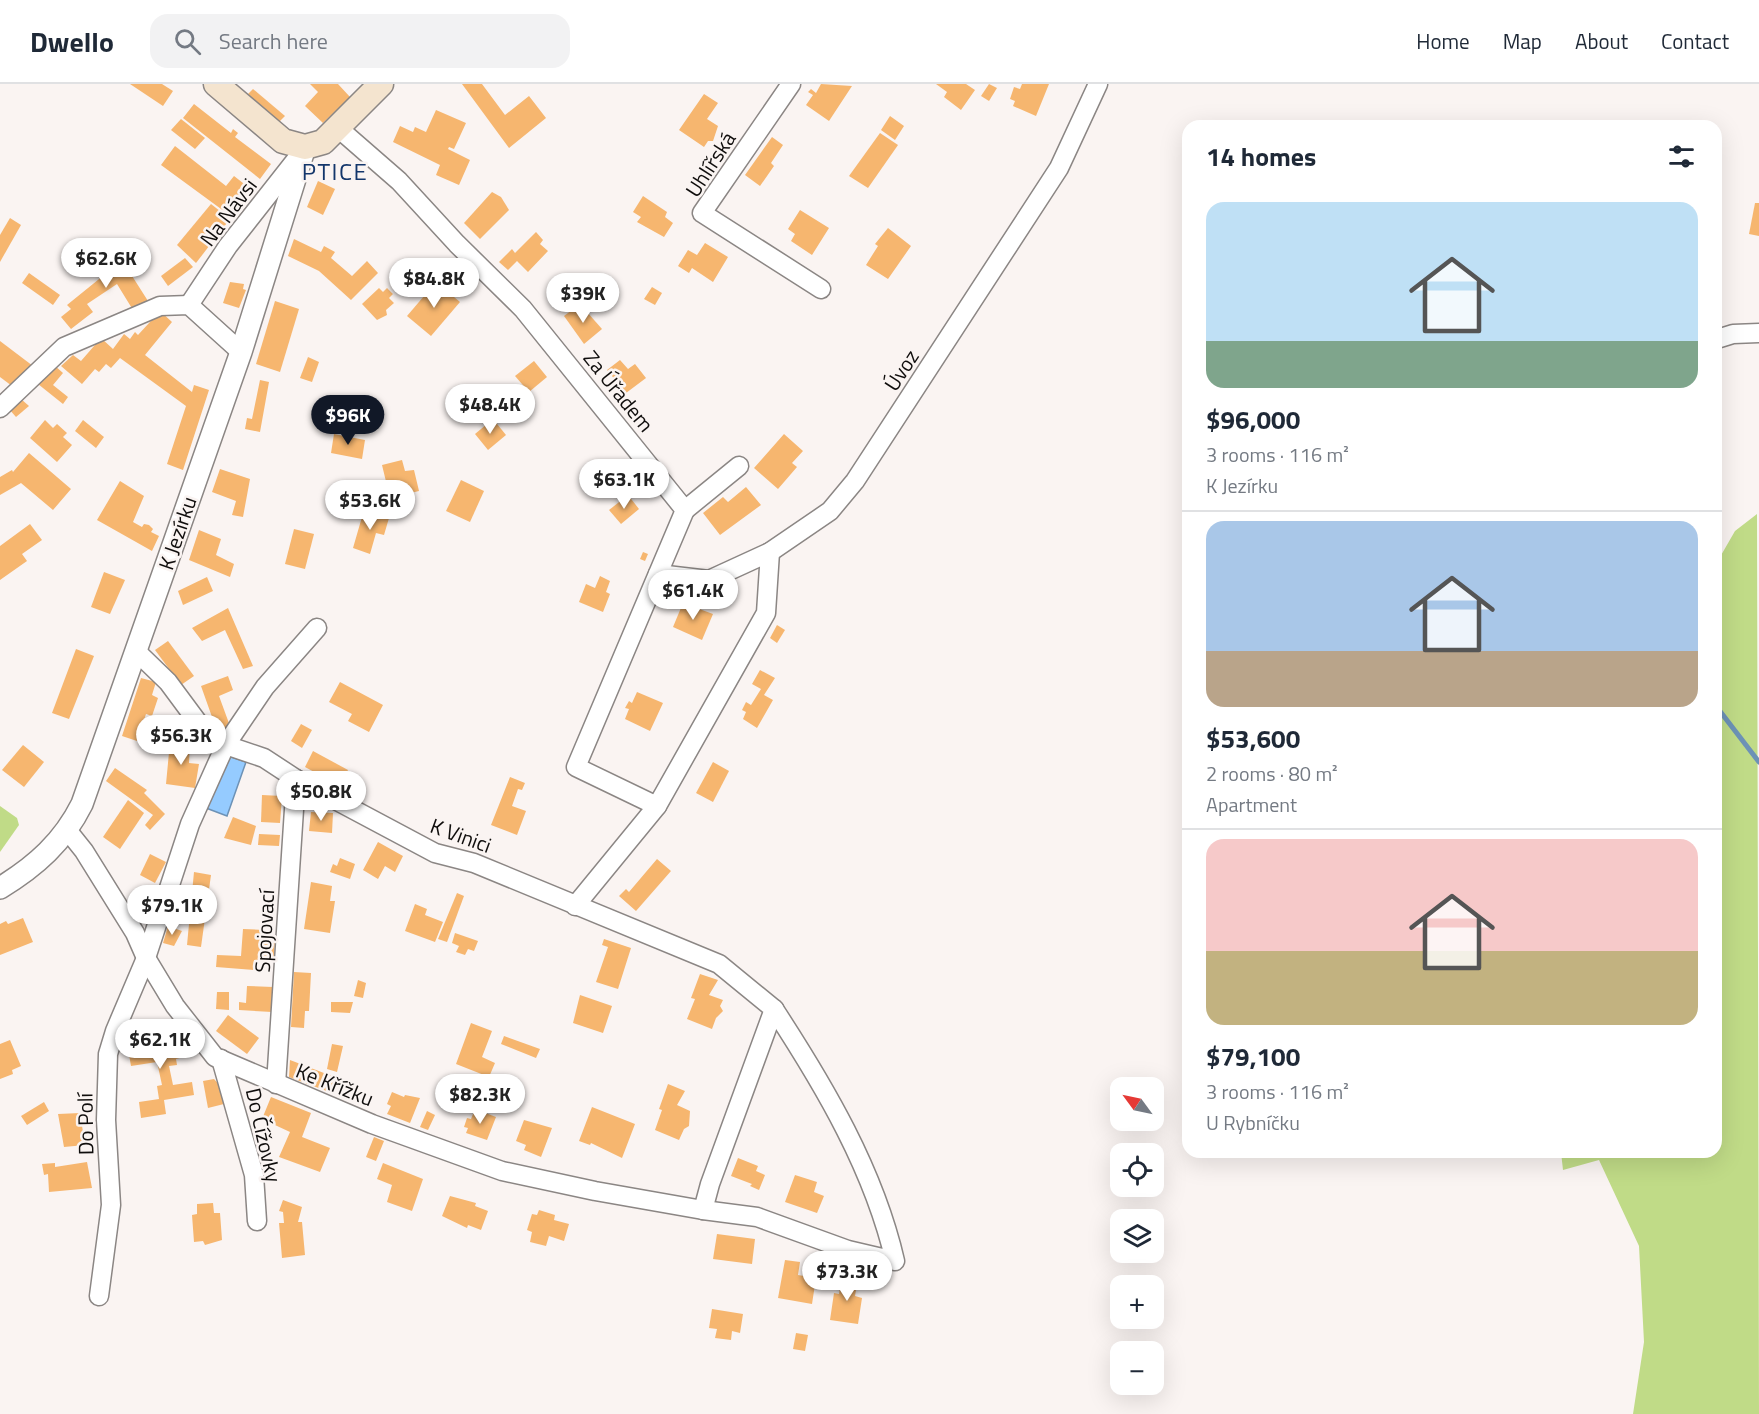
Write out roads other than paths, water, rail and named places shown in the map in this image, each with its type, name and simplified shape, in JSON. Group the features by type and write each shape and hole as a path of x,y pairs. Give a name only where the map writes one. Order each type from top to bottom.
{"main road":[{"path":"216,84 283,141 305,147 323,142 381,84"}],"street":[{"name":"Uhlířská","path":"791,84 702,213 821,289"},
{"name":"Úvoz","path":"658,574 709,580 770,552 830,511 855,481 1059,168 1098,84"},
{"name":"Za Úřadem","path":"337,127 399,181 457,244 523,309 685,510"},
{"name":"Na Návsi","path":"189,305 228,246 305,147"},
{"name":"K Jezírku","path":"0,888 26,871 68,831 82,804 241,352 305,147"},
{"path":"0,408 64,347 160,306 189,305 241,352"},
{"path":"1722,338 1733,334 1759,333"},
{"path":"657,806 576,767 685,510 739,466"},
{"path":"703,1210 710,1184 774,1009 719,964 575,906 657,806 766,613 770,552"},
{"name":"Do Polí","path":"99,1296 111,1205 106,1120 108,1054 146,958 190,824 225,746 265,687 317,628"},
{"name":"K Vinici","path":"137,652 168,682 212,740 264,758 296,780 435,853 474,862 575,906"},
{"name":"Spojovací","path":"276,1084 296,780"},
{"name":"Ke Křížku","path":"68,831 84,851 135,933 146,958 175,1006 215,1057 372,1124 502,1171 703,1210 757,1217 848,1250 895,1261 885,1217 848,1134 810,1063 774,1009"},
{"name":"Do Čížovky","path":"221,1059 254,1175 257,1221"}],"water":[{"path":"226,755 246,762 227,816 206,808"}],"waterway":[{"path":"1722,714 1759,762"}],"district":[{"name":"PTICE","path":"335,171"}]}
